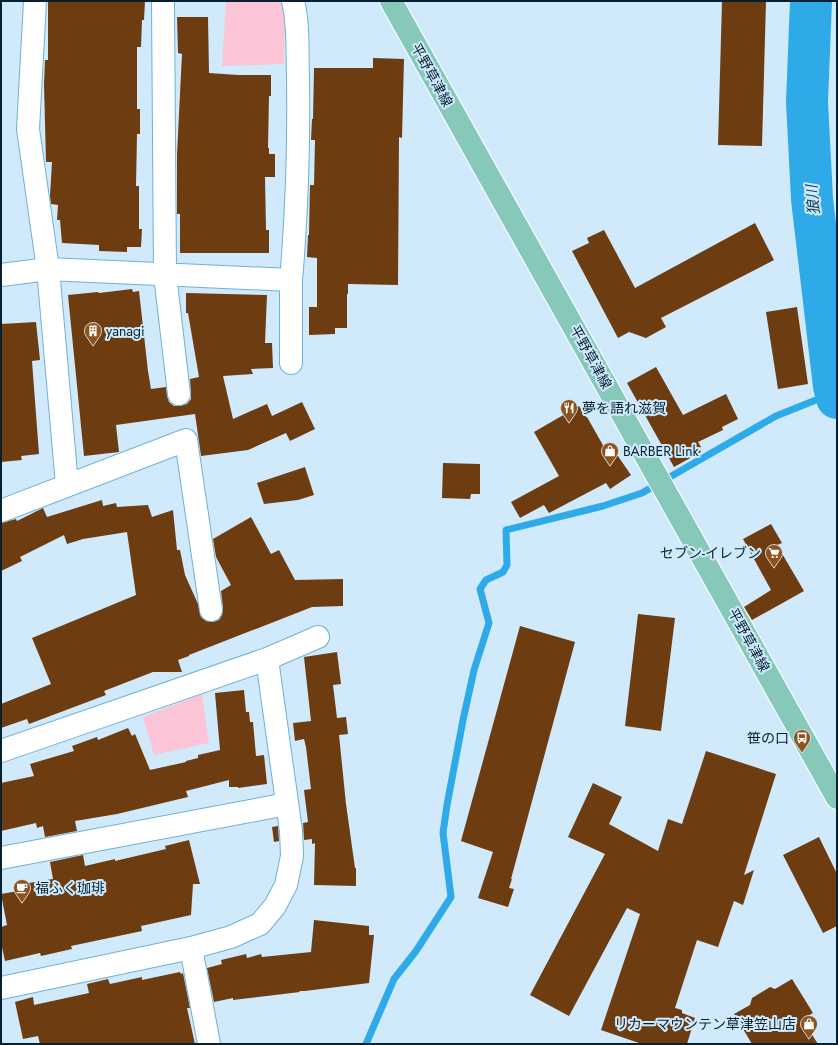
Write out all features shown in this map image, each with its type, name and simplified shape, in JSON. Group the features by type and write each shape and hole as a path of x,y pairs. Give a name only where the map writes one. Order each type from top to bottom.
{"main road":[{"name":"平野草津線","path":"391,1 837,798"}],"street":[{"path":"35,1 28,129 48,269 67,485"},
{"path":"163,1 165,275 179,394"},
{"path":"291,363 291,280 296,219 298,94 297,16 293,1"},
{"path":"1,275 48,269 291,280"},
{"path":"1,511 186,440 211,610"},
{"path":"1,751 267,659 318,637"},
{"path":"1,988 191,948 231,937 260,924 275,906 286,885 292,856 291,831 267,659"},
{"path":"1,858 287,804"},
{"path":"191,948 209,1044"}],"shaded area":[{"path":"226,1 280,1 285,16 284,64 222,66"},
{"path":"202,694 209,743 154,755 143,717"}],"building":[{"path":"48,1 145,1 144,20 142,20 141,47 137,47 137,109 140,109 140,134 137,134 136,186 139,186 139,229 142,229 141,247 127,247 127,252 99,251 99,245 62,243 60,220 57,220 58,205 51,204 50,196 52,162 46,162 44,84 45,60 48,60"},
{"path":"722,1 766,1 762,146 718,145"},
{"path":"177,17 208,17 209,73 271,75 268,148 269,154 275,154 275,177 265,177 266,230 269,230 269,253 180,253 180,214 177,214 177,154 182,54 178,53"},
{"path":"373,58 404,59 402,138 399,137 398,285 348,284 347,328 335,328 335,334 309,335 309,307 317,307 317,258 307,257 310,185 314,185 315,140 311,140 314,68 373,68"},
{"path":"755,223 774,260 661,318 666,327 646,338 629,332 618,338 572,251 589,243 587,238 604,230 635,288"},
{"path":"132,289 133,292 139,291 151,389 166,387 169,402 174,406 187,404 191,399 190,379 199,377 188,313 186,313 186,293 267,295 265,343 272,343 273,368 251,369 253,374 223,376 233,419 267,404 272,416 302,402 315,429 290,441 286,433 248,450 201,456 195,414 116,425 119,452 84,456 68,295"},
{"path":"797,307 808,384 778,389 766,312"},
{"path":"36,322 40,360 32,361 39,454 21,456 22,460 1,462 1,324"},
{"path":"656,367 683,415 726,394 738,419 722,427 723,430 698,442 701,447 699,448 701,452 674,467 627,383"},
{"path":"579,406 604,447 609,443 631,475 610,489 606,483 549,513 544,505 520,518 511,502 559,476 534,432"},
{"path":"443,463 480,464 480,494 471,494 470,499 442,498"},
{"path":"305,467 314,495 298,500 264,504 257,483"},
{"path":"102,500 103,506 116,503 117,507 148,505 152,517 173,510 177,550 180,550 185,575 198,604 201,617 206,621 213,622 219,620 222,615 223,608 221,591 231,585 216,557 213,539 251,517 271,554 279,550 295,580 343,579 343,606 312,607 178,660 182,672 153,672 104,691 106,695 29,724 27,719 1,728 1,704 51,684 32,638 136,595 127,532 83,539 67,544 64,535 20,557 22,561 1,571 1,523 16,519 17,521 43,508 47,517"},
{"name":"セブン-イレブン","path":"771,524 782,543 777,545 804,591 752,620 744,607 771,590 743,539"},
{"path":"638,614 675,618 661,731 625,726"},
{"path":"520,626 575,642 511,879 509,888 514,889 508,907 478,898 493,852 461,841"},
{"path":"337,652 341,684 333,685 337,718 346,717 348,734 339,735 346,804 356,868 356,886 314,885 315,843 312,844 312,839 304,840 303,823 308,822 304,790 311,789 306,747 304,739 295,741 293,723 311,721 304,657"},
{"path":"244,690 246,712 249,712 250,722 253,722 256,756 264,755 267,784 238,788 229,787 229,780 186,791 188,797 117,814 75,821 77,831 45,837 43,826 37,828 36,823 1,831 1,783 34,776 30,764 74,751 72,746 97,737 98,740 128,728 132,736 135,734 150,770 198,758 198,755 220,750 215,693"},
{"path":"706,751 776,774 744,875 754,870 743,905 734,901 718,947 697,940 675,1008 682,1010 682,1013 695,1018 687,1044 642,1044 601,1030 640,914 627,908 569,1016 530,995 605,854 568,837 593,783 622,797 609,824 658,851 668,819 682,824"},
{"path":"278,826 279,841 274,842 272,827"},
{"path":"819,837 837,874 837,926 823,933 783,855"},
{"path":"189,840 200,884 193,884 191,915 141,926 142,931 71,946 72,949 41,956 40,953 5,961 1,943 1,927 7,925 1,894 18,891 17,885 53,879 50,862 83,855 85,866 115,859 115,861 166,849 165,846"},
{"path":"314,920 369,926 369,935 374,935 369,983 233,1000 233,998 214,1002 207,968 222,964 221,960 246,954 247,958 261,954 262,957 311,952"},
{"path":"180,972 181,974 183,973 190,1008 187,1008 195,1044 40,1044 38,1036 23,1039 15,1002 33,997 34,1005 89,993 87,984 108,979 110,984 142,977 142,980"},
{"path":"792,979 813,1013 802,1019 818,1044 752,1044 734,1014 750,1005 752,998 770,987 775,989"}],"waterway":[{"name":"狼川","path":"811,1 807,102 812,199 834,386 837,398"},
{"path":"366,1044 394,979 416,951 451,897 443,833 447,805 474,670 489,623 480,589 486,580 503,572 507,565 506,530 603,506 642,493 776,416 836,392"}],"place":[{"name":"yanagi","path":"93,346"},
{"name":"夢を語れ滋賀","path":"569,423"},
{"name":"BARBER Link","path":"610,466"},
{"name":"セブン-イレブン","path":"774,568"},
{"name":"笹の口","path":"802,753"},
{"name":"福ふく珈琲","path":"22,903"},
{"name":"リカーマウンテン草津笠山店","path":"809,1039"}]}
